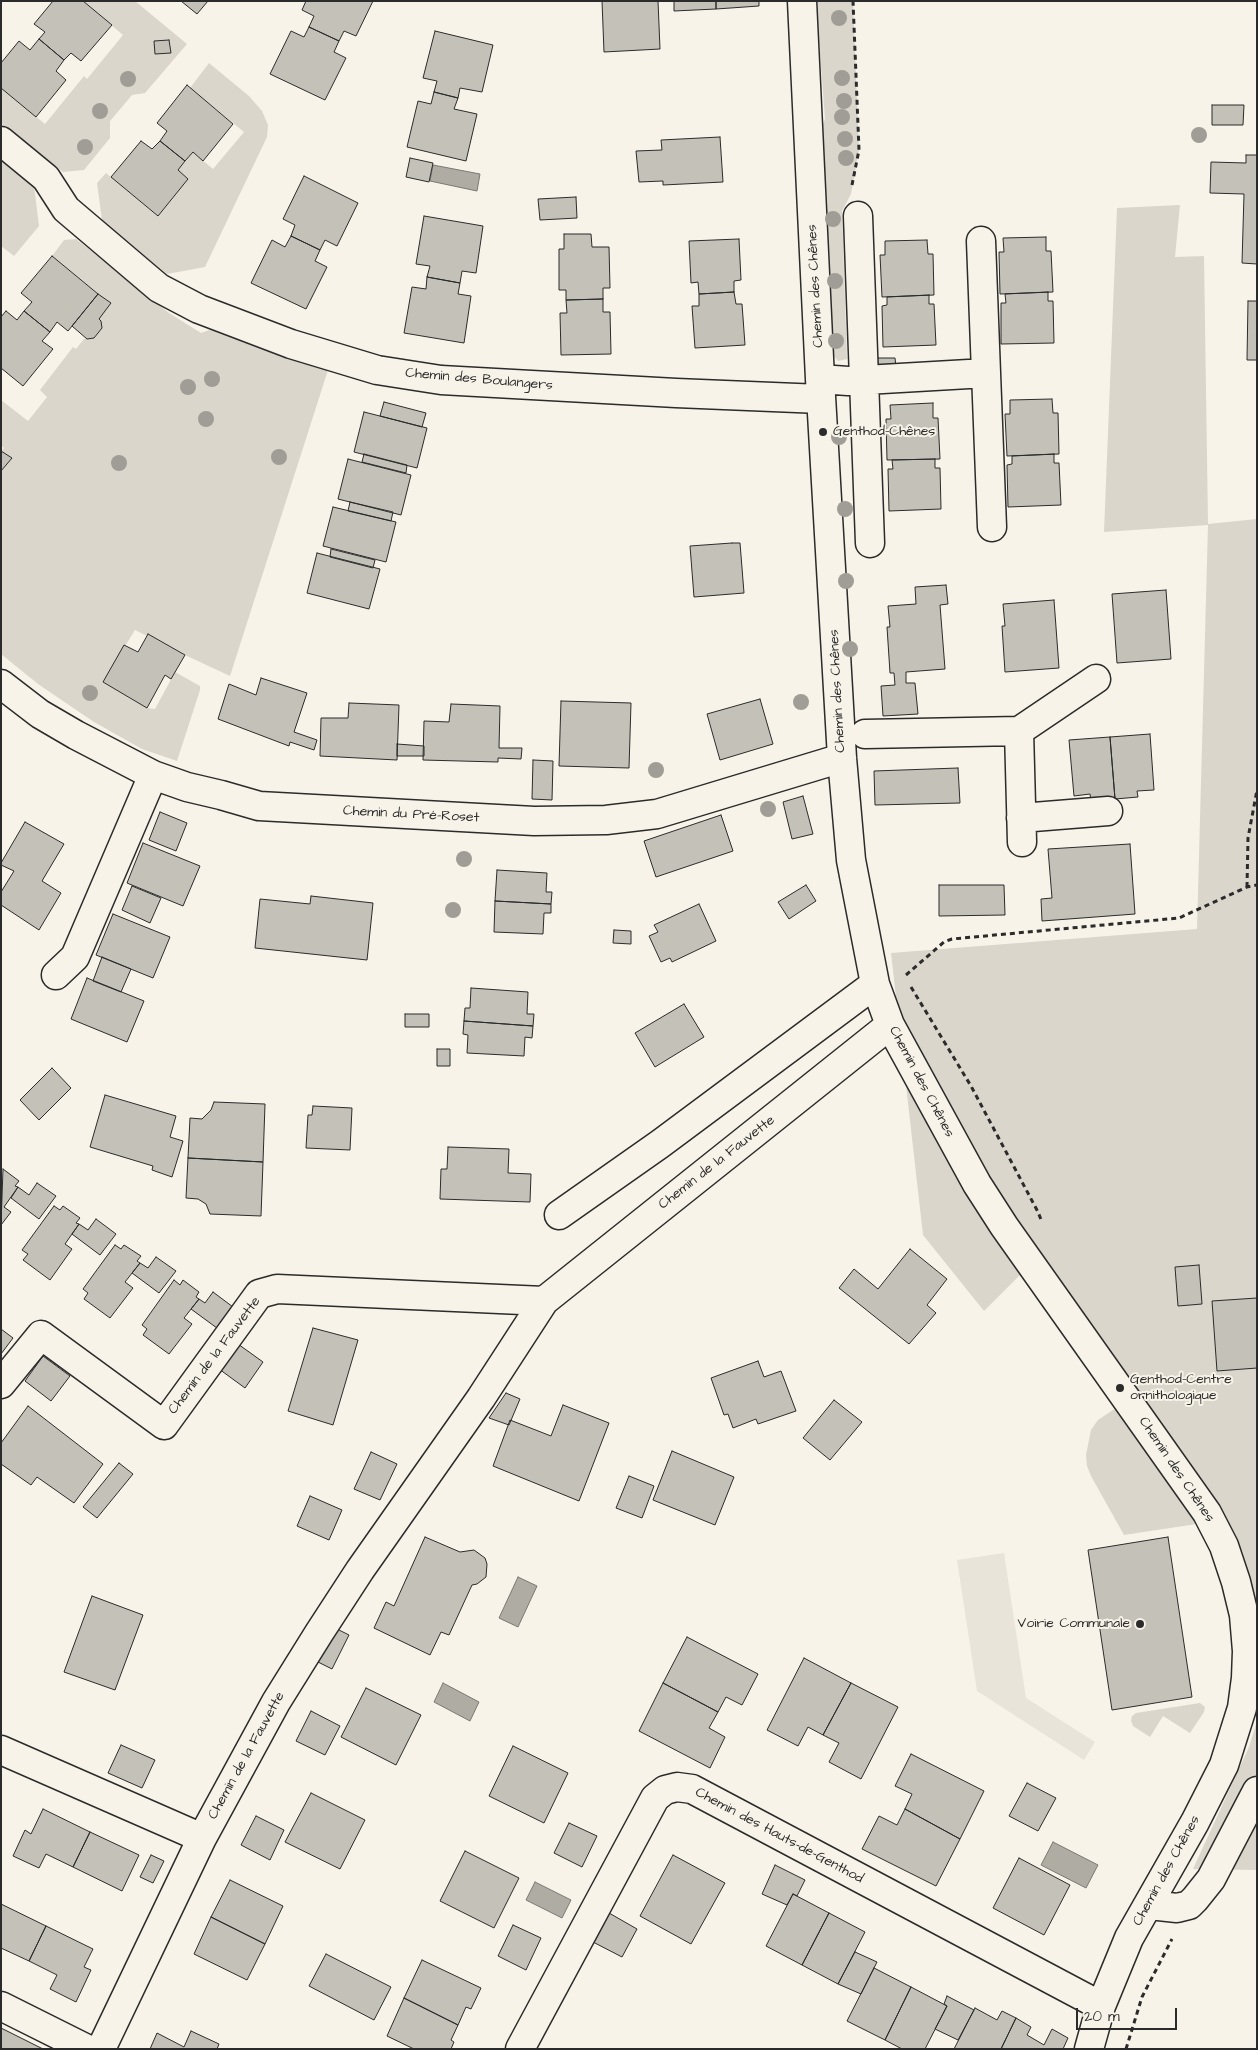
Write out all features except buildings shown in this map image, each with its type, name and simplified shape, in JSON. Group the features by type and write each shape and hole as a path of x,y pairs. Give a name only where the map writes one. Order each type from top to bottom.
{"street":[{"name":"Chemin des Chênes","path":"802,1 842,758 851,860 873,977 890,1025 977,1184 1004,1226 1208,1512 1224,1546 1236,1582 1244,1615 1247,1651 1242,1708 1224,1765 1149,1905 1129,1938 1101,2006 1089,2049"},
{"name":"Chemin des Boulangers","path":"1,141 46,178 66,209 158,288 199,308 291,344 377,370 441,380 685,394 821,389 864,380 986,373"},
{"path":"858,216 870,543"},
{"path":"980,240 992,527"},
{"path":"864,734 1019,731 1096,679"},
{"name":"Chemin du Pré-Roset","path":"1,684 40,714 153,776 259,806 534,821 606,820 657,814 842,758"},
{"path":"1019,731 1021,830 1108,811"},
{"path":"56,975 75,957 153,776"},
{"path":"559,1215 660,1144 873,977"},
{"name":"Chemin de la Fauvette","path":"101,2049 202,1838 276,1702 318,1632 481,1398 544,1300 890,1025"},
{"name":"Chemin de la Fauvette","path":"1,1384 41,1335 164,1424 259,1294 277,1289 544,1300"},
{"path":"1,1750 202,1838"},
{"name":"Chemin des Hauts-de-Genthod","path":"520,2049 655,1798 665,1790 677,1787 692,1789 1101,2006"},
{"path":"1149,1905 1177,1908 1189,1905 1200,1894 1211,1879 1257,1791"},
{"path":"1,2006 87,2049"}],"path":[{"path":"1247,887 1248,838 1257,790"},
{"path":"873,977 905,976 944,942 958,938 1179,918 1247,887 1257,885"},
{"path":"910,985 971,1086 1038,1212 1043,1230"},
{"path":"1126,2049 1142,1997 1189,1905"}],"shaded area":[{"path":"83,1 135,1 187,44 145,93 132,95 110,121 110,138 84,170 63,172 1,123 1,88 45,124 84,76 87,79 123,35"},
{"path":"816,1 853,1 859,150 851,194 842,211 847,359 838,361 831,352 819,133 825,119"},
{"path":"209,63 249,96 262,111 268,125 267,137 205,267 167,274 102,220 97,183 106,173 158,216 188,179 178,170 193,152 213,169 244,132 190,88"},
{"path":"1,159 34,186 39,226 14,256 1,246"},
{"path":"433,165 480,174 477,191 430,181"},
{"path":"1180,205 1175,257 1204,256 1208,524 1257,519 1257,1603 1242,1551 1234,1535 1223,1520 1124,1535 1091,1476 1087,1466 1086,1455 1091,1430 1098,1420 1116,1408 1022,1273 984,1311 923,1235 891,953 1197,929 1208,525 1104,532 1117,208"},
{"path":"76,239 169,313 201,333 226,324 254,342 328,370 230,676 185,655 148,634 147,636 135,630 103,682 147,708 155,709 175,672 200,686 177,761 142,749 94,722 38,684 1,654 1,471 11,458 1,451 4,448 1,445 1,400 28,421 47,397 40,390 73,347 76,349 84,339 94,338 102,328 99,319 98,294 52,256 64,240"},
{"path":"1004,1553 1026,1698 1095,1742 1084,1760 977,1691 957,1560"},
{"path":"518,1577 537,1586 518,1627 499,1618"},
{"path":"443,1683 479,1702 470,1721 434,1702"},
{"path":"1200,1703 1205,1707 1204,1712 1190,1733 1163,1716 1150,1737 1133,1726 1131,1721 1132,1716 1136,1713"},
{"path":"1257,1721 1257,1870 1193,1869 1249,1747"},
{"path":"1053,1842 1098,1865 1086,1888 1041,1865"},
{"path":"535,1882 571,1900 562,1918 526,1900"}],"place":[{"name":"Genthod-Chênes","path":"823,432"},
{"name":"Genthod-Centre ornithologique","path":"1120,1388"},
{"name":"Voirie Communale","path":"1140,1624"}]}
